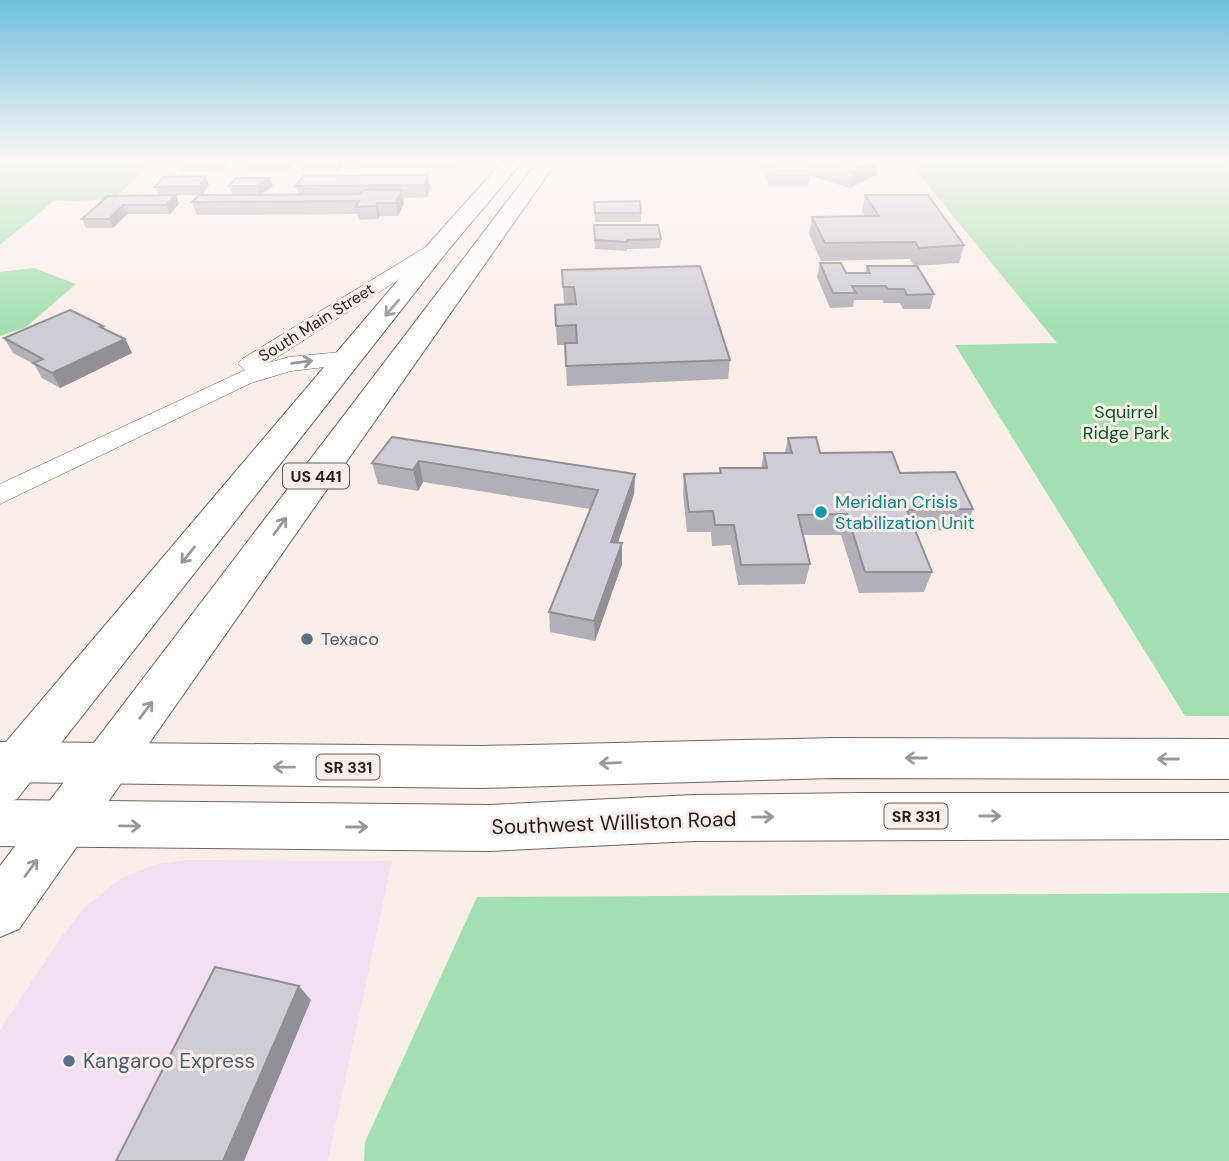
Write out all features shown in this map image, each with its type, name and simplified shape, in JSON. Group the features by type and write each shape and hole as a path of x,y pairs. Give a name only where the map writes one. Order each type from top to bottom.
{"main road":[{"name":"US 441","path":"6,769 351,358 466,215"},
{"name":"US 441","path":"0,910 508,215"},
{"path":"414,281 456,285"},
{"path":"351,358 403,336 435,314"},
{"name":"SR 331","path":"6,769 106,765 481,767 834,758 1229,758"},
{"name":"Southwest Williston Road","path":"0,823 490,828 694,818 1229,816"}],"street":[{"name":"South Main Street","path":"191,400 441,244"},
{"name":"South Main Street","path":"0,495 191,400 267,369 351,358"}],"shaded area":[{"path":"188,860 392,861 328,1161 0,1161 0,1030 62,936 84,908 121,878 157,864"}],"green space":[{"path":"0,215 37,215 0,245"},
{"name":"Squirrel Ridge Park","path":"952,215 1229,215 1229,716 1185,716 955,345 1057,343"},
{"path":"34,268 76,284 26,327 0,336 0,272"},
{"path":"1229,893 1229,1161 364,1161 365,1142 477,897"}],"building":[{"path":"86,215 113,215 109,219 82,219"},
{"path":"943,215 964,245 919,248 915,242 825,243 812,217"},
{"path":"594,225 658,225 661,239 627,242 595,240"},
{"path":"820,263 841,263 846,273 870,273 867,266 917,266 934,294 907,295 904,289 888,289 886,286 852,286 856,293 833,293"},
{"path":"700,266 730,360 566,366 565,343 577,343 576,325 556,326 555,305 576,304 574,287 563,287 562,270"},
{"path":"70,310 125,339 52,373 33,363 43,359 4,338"},
{"path":"392,437 635,474 611,542 622,543 594,621 549,612 598,490 419,461 413,470 372,463"},
{"name":"Meridian Crisis Stabilization Unit","path":"816,437 820,453 892,452 900,473 955,472 973,509 907,510 932,572 865,572 847,514 798,515 810,564 741,565 734,525 715,525 713,511 689,512 684,474 721,473 720,468 767,468 764,453 792,453 788,438"},
{"path":"215,967 299,986 223,1161 116,1161"}],"place":[{"name":"Meridian Crisis Stabilization Unit","path":"821,512"},
{"name":"Texaco","path":"307,639"},
{"name":"Kangaroo Express","path":"69,1061"}]}
